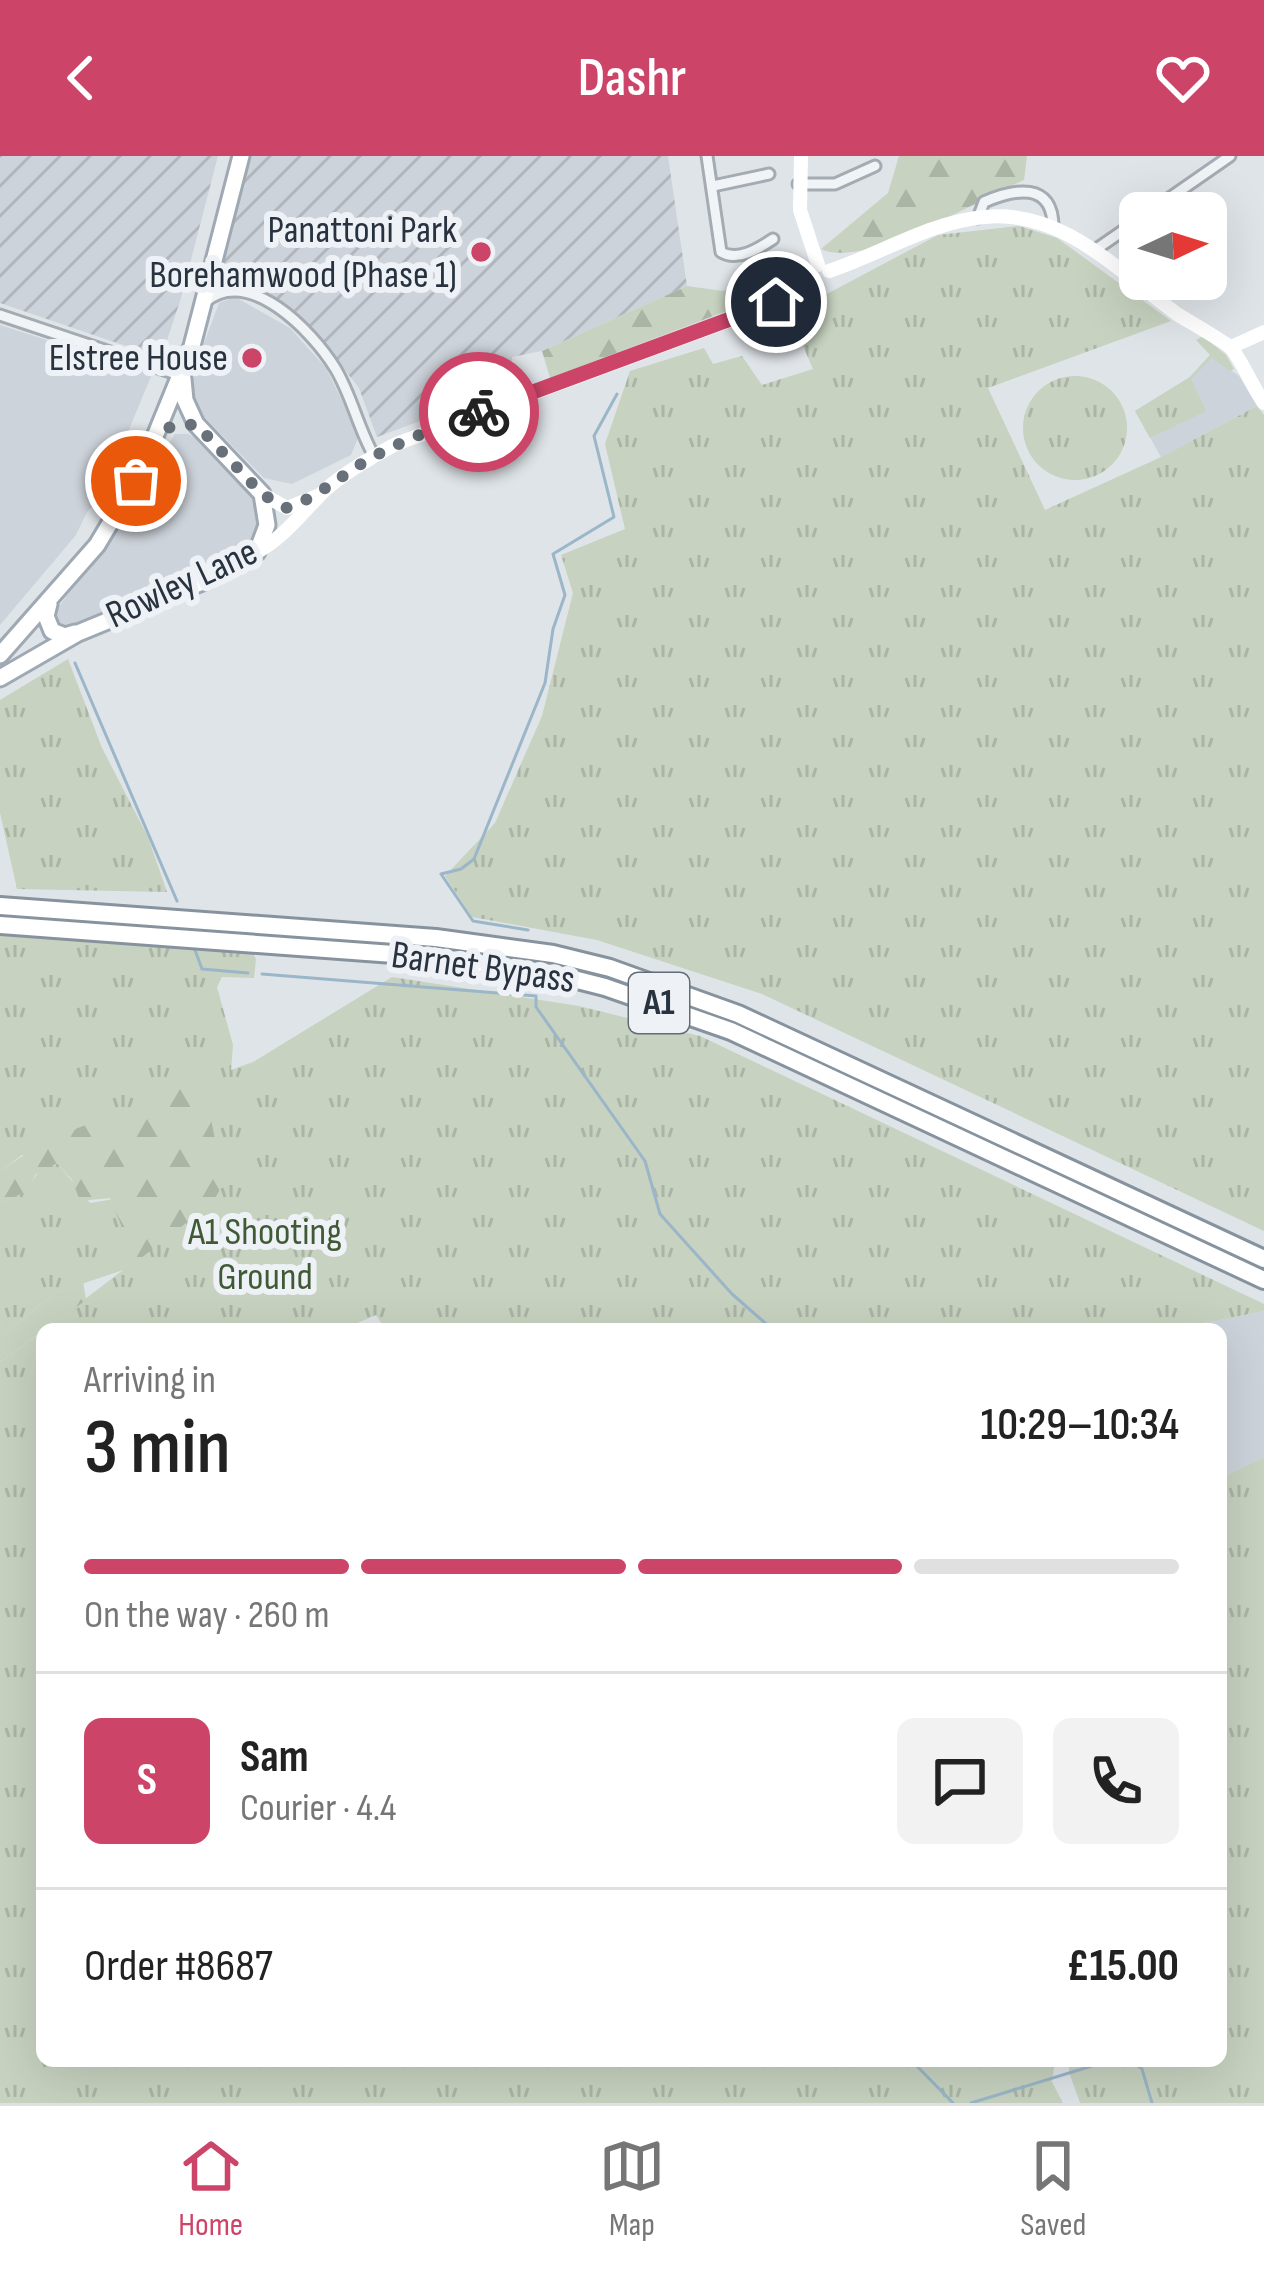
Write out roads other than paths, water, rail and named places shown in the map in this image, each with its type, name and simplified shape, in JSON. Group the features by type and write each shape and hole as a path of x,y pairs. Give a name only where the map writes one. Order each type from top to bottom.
{"highway":[{"name":"Barnet Bypass","path":"0,906 436,938 553,954 610,968 738,1014 1264,1259"},
{"name":"Barnet Bypass","path":"0,925 434,956 550,973 604,987 730,1031 1264,1280"}],"main road":[{"path":"241,156 207,297 182,376 185,400 196,424 262,494 267,525 256,552"},
{"name":"Rowley Lane","path":"0,655 107,531 182,376"},
{"path":"153,444 170,425 196,424"},
{"name":"Rowley Lane","path":"0,678 78,633 207,580 256,552"},
{"path":"50,599 46,616 52,632 78,633"}],"street":[{"path":"707,156 724,255 745,254 773,239"},
{"path":"801,156 798,184 803,226 820,272"},
{"path":"1178,192 1230,156"},
{"path":"798,184 835,184 875,166"},
{"path":"713,186 769,174"},
{"path":"978,218 984,202 1022,189 1051,208 1053,227"},
{"name":"Rowley Lane","path":"256,552 320,495 374,456 450,423 736,319 776,302 820,272 945,225 978,218 1010,217 1053,227 1095,250 1176,313 1231,346 1264,403"},
{"path":"1095,250 1119,233"},
{"path":"207,297 227,289 248,292 311,338 345,388 374,456"},
{"path":"0,315 182,376"},
{"path":"1231,346 1264,332"},
{"path":"262,494 287,508 320,495"}],"waterway":[{"path":"528,930 473,921 441,874 461,869 474,859 545,683 553,629 565,595 553,554 614,517 594,436 617,394"},
{"path":"75,663 177,901"},
{"path":"195,950 202,969 248,973"},
{"path":"262,974 536,996 536,1007 645,1161 660,1214 732,1294 765,1323"},
{"path":"918,2067 953,2103"},
{"path":"971,2103 1088,2067"},
{"path":"1140,2067 1152,2103"}],"place":[{"name":"Panattoni Park Borehamwood (Phase 1)","path":"481,252"},
{"name":"Elstree House","path":"252,358"}],"park label":[{"name":"A1 Shooting Ground","path":"265,1254"}]}
